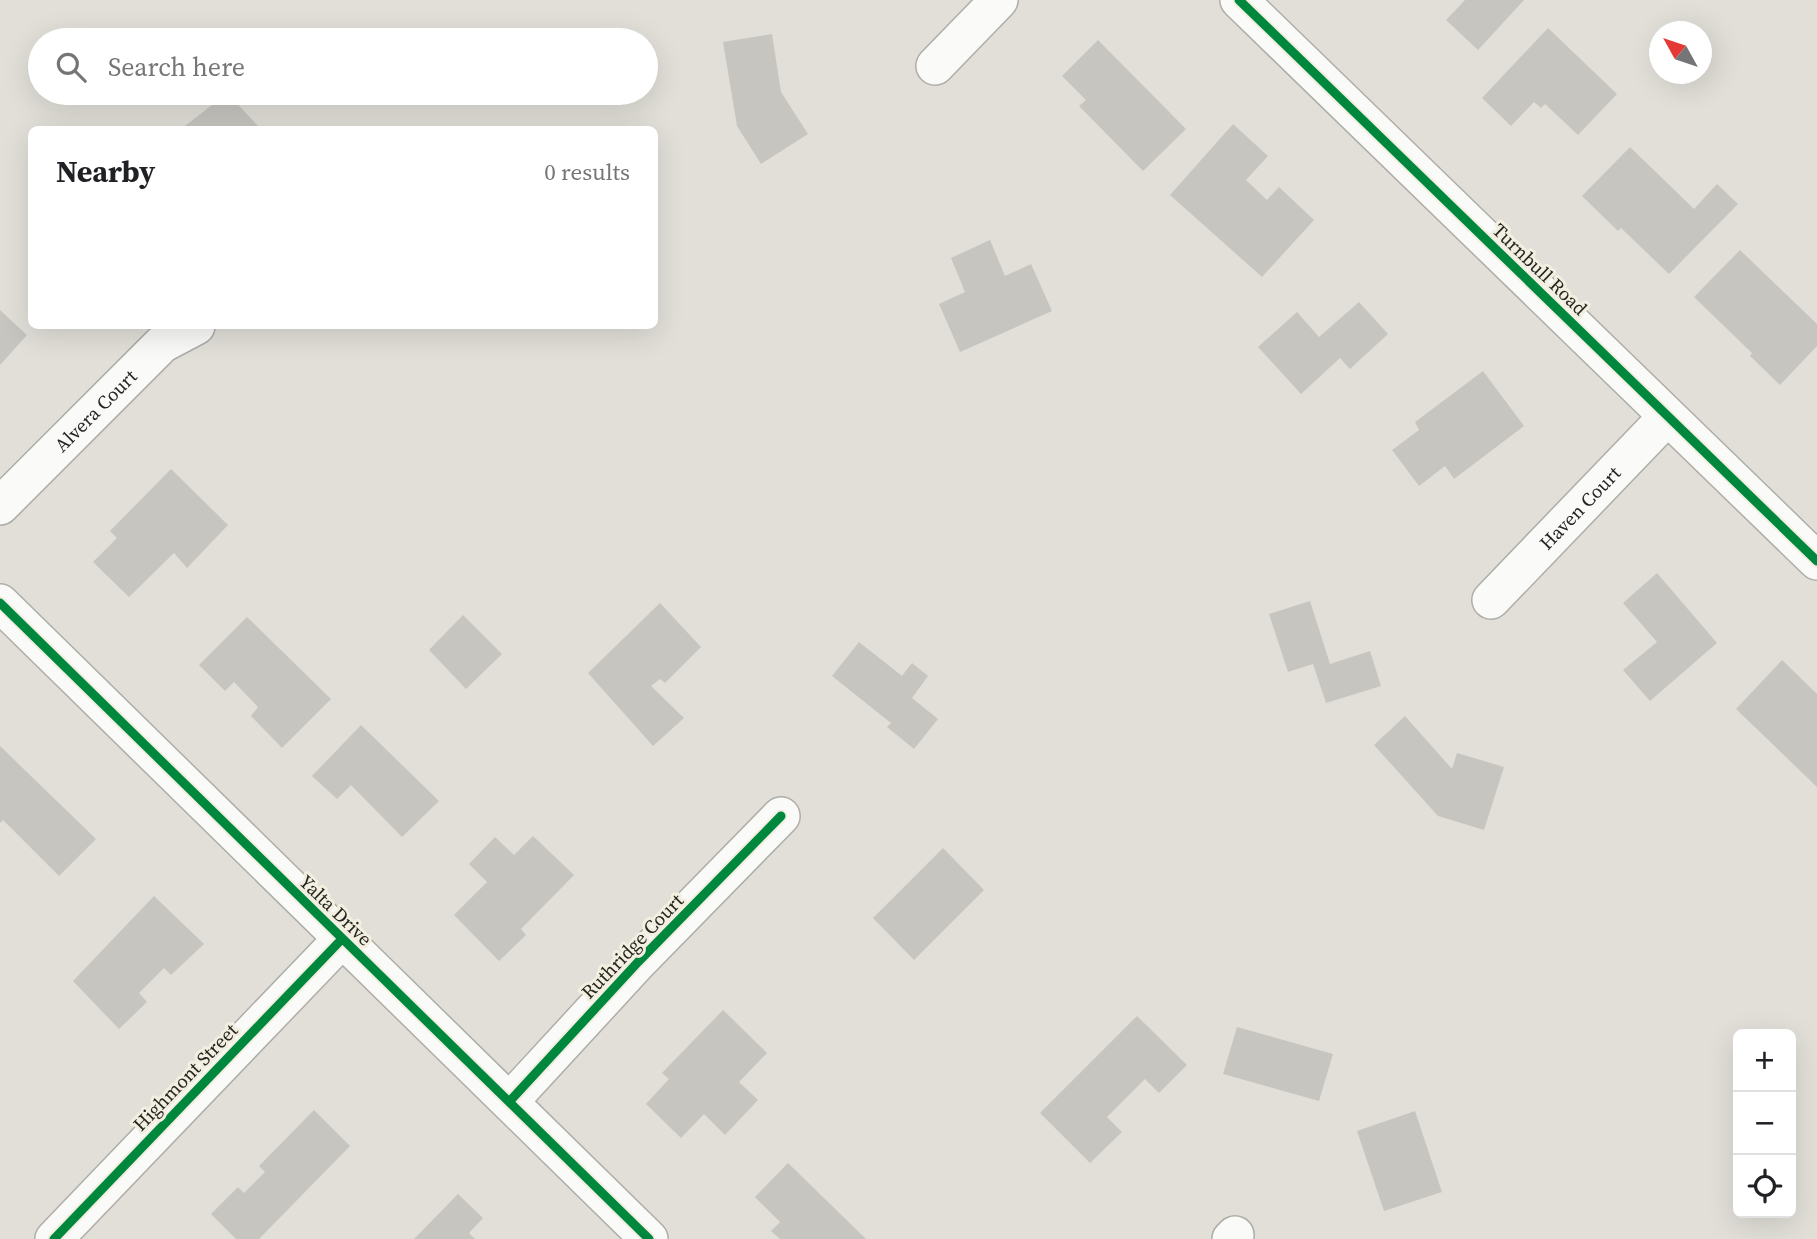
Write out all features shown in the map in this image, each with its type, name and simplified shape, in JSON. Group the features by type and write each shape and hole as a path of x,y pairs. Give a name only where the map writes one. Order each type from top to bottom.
{"street":[{"path":"935,66 999,0"},
{"name":"Turnbull Road","path":"1239,0 1817,561"},
{"name":"Alvera Court","path":"0,506 162,344 190,329"},
{"name":"Haven Court","path":"1491,600 1667,417"},
{"name":"Yalta Drive","path":"0,603 649,1239"},
{"name":"Ruthridge Court","path":"510,1101 638,962 781,816"},
{"name":"Highmont Street","path":"54,1239 341,940"}],"building":[{"path":"1465,0 1524,0 1478,50 1446,20"},
{"path":"1548,28 1617,94 1578,135 1545,104 1541,108 1534,102 1511,126 1482,98"},
{"path":"772,34 781,92 808,134 761,164 737,126 723,42"},
{"path":"1098,40 1186,129 1143,171 1079,106 1086,100 1062,76"},
{"path":"212,105 238,105 258,126 185,126"},
{"path":"1233,124 1268,156 1246,180 1267,200 1279,187 1314,220 1262,277 1170,195"},
{"path":"1630,147 1694,209 1717,184 1738,204 1669,274 1621,228 1618,231 1582,196"},
{"path":"990,240 1005,276 1031,264 1052,311 960,352 939,304 965,292 951,258"},
{"path":"1740,250 1817,324 1817,346 1780,385 1750,356 1752,353 1694,297"},
{"path":"1359,302 1388,334 1350,369 1340,358 1301,394 1258,347 1297,312 1319,337"},
{"path":"0,310 27,335 0,365"},
{"path":"1483,371 1524,426 1454,479 1445,466 1419,486 1392,450 1419,430 1415,422"},
{"path":"171,469 228,525 187,568 174,553 129,597 93,562 117,538 110,531"},
{"path":"1657,573 1717,643 1650,701 1623,670 1657,642 1623,603"},
{"path":"1310,601 1330,664 1370,651 1381,686 1326,703 1313,664 1288,672 1269,614"},
{"path":"660,603 701,647 665,683 660,679 651,686 684,718 653,746 588,673"},
{"path":"463,615 502,654 466,689 429,650"},
{"path":"247,617 331,699 282,748 251,716 258,707 234,682 225,691 199,665"},
{"path":"859,642 902,676 912,663 928,676 912,698 938,719 914,749 887,727 891,723 832,676"},
{"path":"1782,660 1817,694 1817,787 1736,709"},
{"path":"1405,716 1452,769 1457,753 1504,767 1484,830 1438,816 1374,745"},
{"path":"361,725 439,801 402,837 351,785 337,799 312,776"},
{"path":"0,746 96,839 59,876 3,820 0,823"},
{"path":"533,836 574,875 521,929 526,935 499,961 454,915 487,882 469,864 495,837 514,855"},
{"path":"943,848 984,890 914,960 873,918"},
{"path":"154,896 204,944 171,975 164,968 139,993 147,1002 119,1029 73,981"},
{"path":"723,1010 767,1053 739,1082 758,1100 725,1135 704,1114 681,1138 646,1104 669,1079 662,1073"},
{"path":"1137,1016 1187,1065 1159,1093 1145,1079 1107,1117 1122,1132 1090,1163 1040,1113"},
{"path":"1237,1027 1333,1054 1319,1101 1223,1074"},
{"path":"314,1110 350,1146 259,1239 236,1239 211,1214 238,1187 244,1193 265,1172 259,1166"},
{"path":"1415,1111 1442,1192 1384,1211 1357,1131"},
{"path":"788,1163 866,1239 780,1239 771,1231 780,1222 755,1197"},
{"path":"458,1194 483,1218 469,1233 475,1239 414,1239"}],"cycle path":[{"path":"1239,0 1817,561"},
{"path":"0,603 649,1239"},
{"path":"510,1101 638,962 781,816"},
{"path":"54,1239 341,940"}]}
